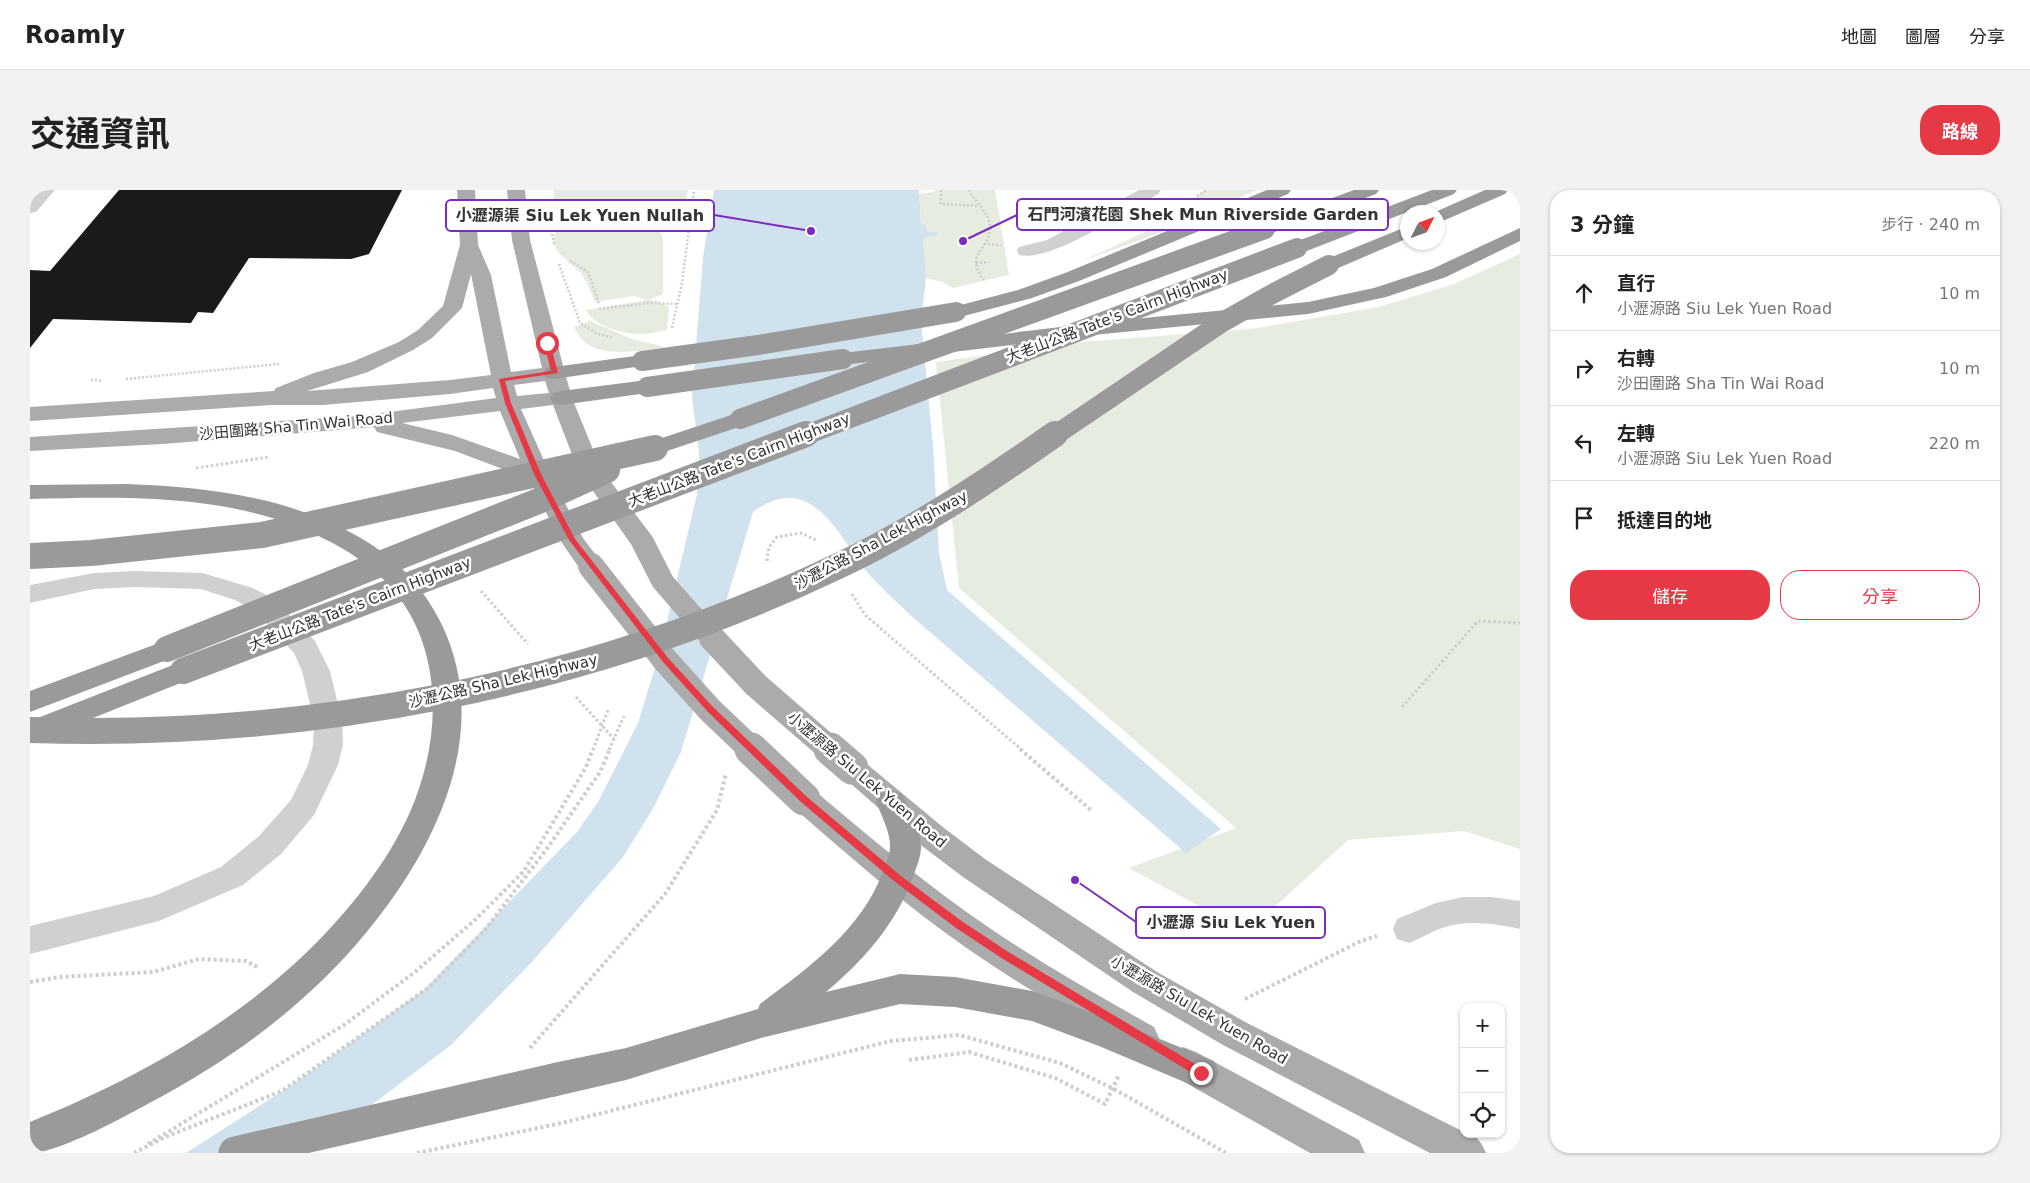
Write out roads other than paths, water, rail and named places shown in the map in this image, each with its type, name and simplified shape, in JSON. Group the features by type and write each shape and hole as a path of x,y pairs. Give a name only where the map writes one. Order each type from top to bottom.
{"highway":[{"path":"554,373 758,345 956,312 1025,294 1072,277 1282,190"},
{"name":"大老山公路 Tate's Cairn Highway","path":"30,702 546,498 655,448 1265,230 1370,190"},
{"name":"大老山公路 Tate's Cairn Highway","path":"30,731 1448,190"},
{"path":"1445,215 1499,190"},
{"name":"沙瀝公路 Sha Lek Highway","path":"30,731 124,731 204,727 293,719 376,708 435,698 526,678 603,658 671,636 797,586 914,526 1017,461 1150,368 1214,326 1280,289 1329,265 1400,234"},
{"path":"561,398 843,359 1103,328 1308,308 1379,293 1439,273 1520,234"},
{"path":"30,556 91,553 262,534 655,448"},
{"path":"30,492 118,491 187,496 244,505 283,514 330,532 375,559 394,576 409,594 426,620 442,658 448,706 447,734 441,764 431,797 417,830 399,863 377,895 352,926 323,957 286,992 245,1024 200,1054 150,1084 101,1109 30,1140"},
{"path":"761,1023 843,957 887,902 898,878 906,847 902,826 891,802"},
{"path":"235,1153 626,1064 761,1023 900,989 955,992 1032,1006 1111,1035 1201,1073"}],"main road":[{"path":"271,398 322,378 360,367 406,346 425,334 452,308 469,246 466,190"},
{"name":"小瀝源路 Siu Lek Yuen Road","path":"516,190 521,240 554,373 561,398 590,470 643,542 662,581 756,685 932,837 1009,893 1145,982 1235,1034 1467,1153"},
{"path":"469,246 482,275 508,403 538,474 572,540 666,660 710,710 804,799 898,878 959,925 1201,1073 1346,1153"},
{"name":"沙田圍路 Sha Tin Wai Road","path":"30,414 271,398 323,398 450,387 554,373"},
{"name":"沙田圍路 Sha Tin Wai Road","path":"30,444 163,438 359,423 454,409 561,398"},
{"path":"359,423 423,433 483,452 538,474"}],"street":[{"path":"30,208 46,190"},
{"path":"1026,251 1054,244 1152,190"},
{"path":"30,594 94,581 135,579 202,581 244,594 263,604 305,648 316,671 322,691 328,721 328,745 323,765 303,807 270,845 232,876 159,908 30,940"},
{"path":"1409,929 1440,914 1469,909 1494,910 1520,915"}],"water":[{"path":"714,190 919,190 921,224 926,225 927,236 923,239 926,278 921,320 933,446 939,553 947,590 1221,829 1186,853 908,613 867,572 833,525 821,512 807,502 791,498 773,501 753,512 681,752 655,805 623,857 531,963 451,1045 332,1135 302,1153 186,1153 295,1083 425,989 577,832 598,802 638,723 660,651 697,494 699,452 692,398 703,257"}],"waterway":[{"path":"914,233 934,234"}],"place":[{"name":"小瀝源渠 Siu Lek Yuen Nullah","path":"811,231"},
{"name":"石門河濱花園 Shek Mun Riverside Garden","path":"963,241"},
{"name":"小瀝源 Siu Lek Yuen","path":"1075,880"}]}
